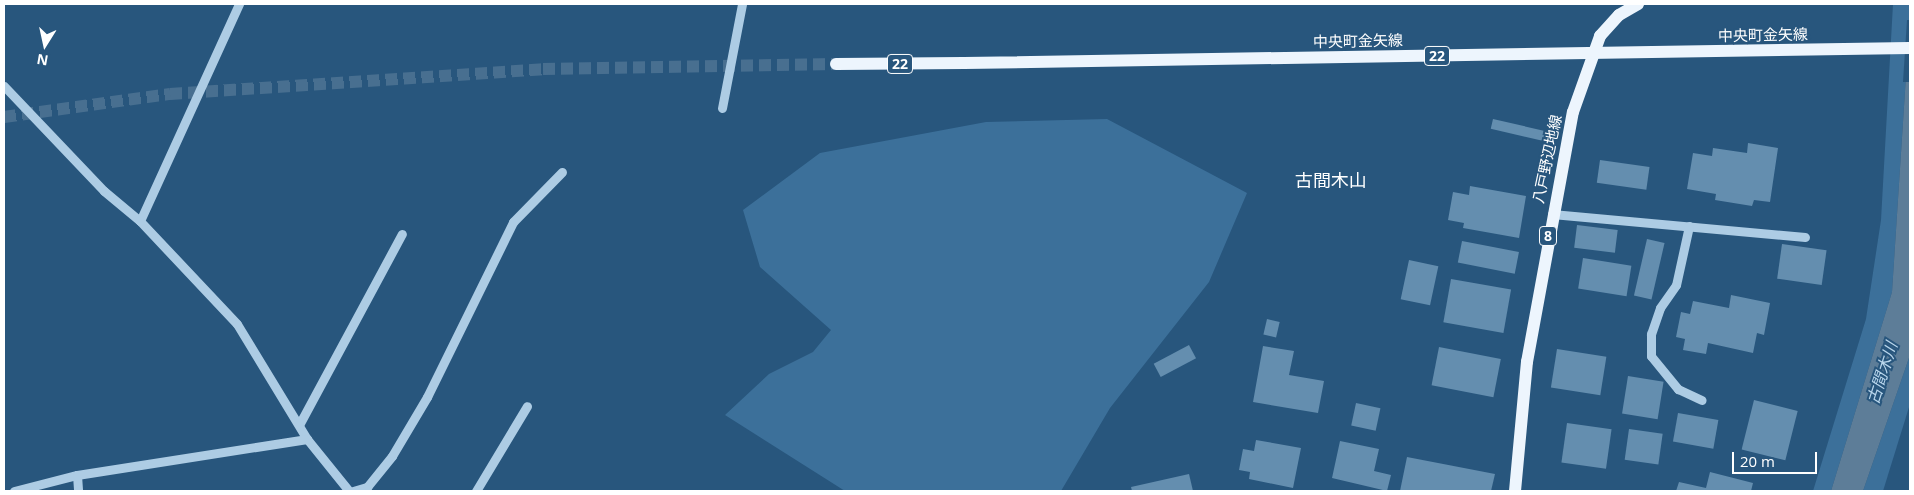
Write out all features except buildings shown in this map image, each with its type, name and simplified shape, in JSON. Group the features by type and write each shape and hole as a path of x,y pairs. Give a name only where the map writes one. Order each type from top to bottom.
{"main road":[{"name":"八戸野辺地線","path":"1515,491 1527,362 1552,214 1573,112 1600,36 1619,15 1638,4"},
{"name":"中央町金矢線","path":"836,64 1910,48"}],"street":[{"path":"140,221 238,4"},
{"path":"722,108 742,4"},
{"path":"4,86 104,191 140,221 237,324 307,439 349,491"},
{"path":"353,491 367,487 392,456 427,397 513,222 562,172"},
{"path":"1552,214 1806,237"},
{"path":"1689,226 1676,285 1660,308 1651,334 1651,356 1678,389 1702,400"},
{"path":"299,425 402,234"},
{"path":"476,491 527,406"},
{"path":"14,491 76,475 307,439"},
{"path":"76,475 78,491"}],"shaded area":[{"path":"1893,4 1910,4 1910,14 1892,292 1831,491 1813,491 1866,319 1881,220"},
{"path":"1107,119 1247,193 1209,282 1110,408 1061,491 845,491 725,415 769,374 813,352 831,330 760,267 743,210 820,153 986,122"},
{"path":"1910,355 1910,404 1883,491 1863,491"}],"water":[{"name":"古間木川","path":"1910,14 1910,355 1863,491 1831,491 1892,292"}],"pier":[{"path":"1907,20 1910,20 1910,82 1903,82"}],"tunnel":[{"path":"4,117 170,94 543,69 836,64"}],"district":[{"name":"古間木山","path":"1331,180"}]}
